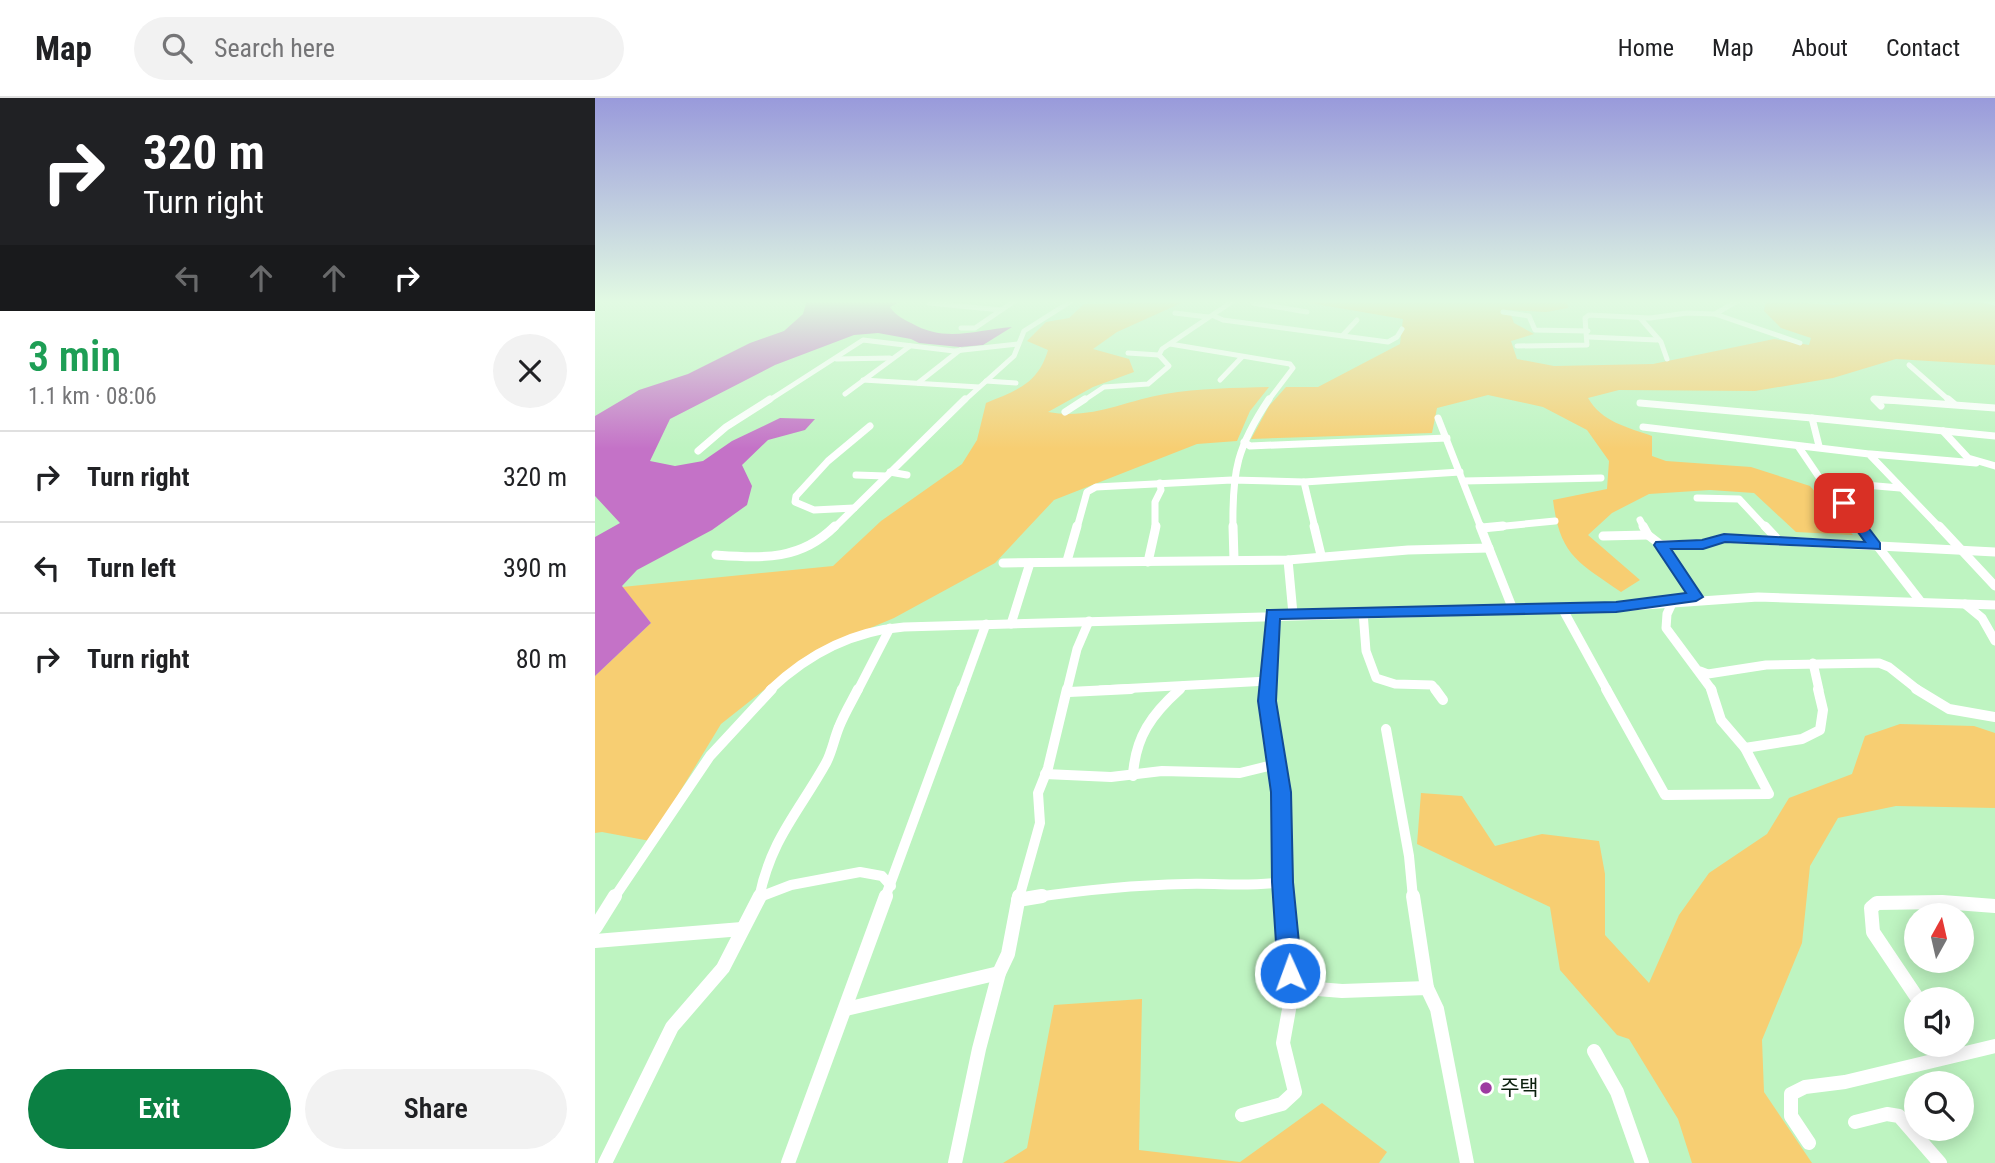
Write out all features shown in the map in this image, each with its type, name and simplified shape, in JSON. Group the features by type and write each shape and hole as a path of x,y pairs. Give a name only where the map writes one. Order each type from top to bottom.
{"street":[{"path":"698,451 726,427 847,350"},
{"path":"845,394 904,350"},
{"path":"950,350 971,350"},
{"path":"716,555 769,556 805,548 832,531 1014,356 1016,350"},
{"path":"1159,355 1161,350"},
{"path":"1202,350 1290,364 1293,368 1251,424 1232,480 1234,560"},
{"path":"1664,350 1667,359"},
{"path":"918,383 960,351"},
{"path":"1065,412 1104,387 1137,387 1153,382 1169,366 1159,355 1128,353"},
{"path":"1220,380 1242,357"},
{"path":"832,359 890,358"},
{"path":"1909,365 1955,405"},
{"path":"863,380 979,387"},
{"path":"986,381 1016,383"},
{"path":"1881,406 1874,398 1995,408"},
{"path":"1640,403 1995,436"},
{"path":"1438,418 1512,607"},
{"path":"1812,418 1819,446"},
{"path":"855,508 825,510 799,506 795,502 796,496 828,461 870,426"},
{"path":"1643,427 1946,463 1995,466"},
{"path":"1665,430 1669,439"},
{"path":"1943,430 1948,440 1976,463"},
{"path":"1244,442 1250,446 1447,439"},
{"path":"1798,446 1830,487 1852,496"},
{"path":"1869,454 1881,461 1900,488 1963,549 1995,586"},
{"path":"1066,561 1087,492 1095,487 1232,480 1304,482 1460,472"},
{"path":"856,475 907,475"},
{"path":"1463,481 1601,478"},
{"path":"1304,482 1321,555"},
{"path":"1149,562 1156,525 1155,502 1161,490 1160,483"},
{"path":"1900,488 1865,485 1867,493 1845,500 1846,509 1921,602"},
{"path":"1696,498 1739,499 1778,540"},
{"path":"1640,520 1648,535 1661,545 1696,597"},
{"path":"1482,528 1555,521"},
{"path":"1603,536 1648,535"},
{"path":"1661,545 1703,544 1724,538 1778,540 1798,544 1995,552"},
{"path":"1003,563 1288,560 1321,555 1489,548"},
{"path":"1288,560 1293,614"},
{"path":"1011,624 1030,562"},
{"path":"595,928 689,786 739,718 775,683 813,657 862,633 890,628 1273,614 1512,607 1616,607 1696,597 1798,595 1995,605"},
{"path":"1562,608 1665,794 1769,794 1745,748 1721,720 1710,685 1667,628 1667,614 1674,598"},
{"path":"1965,604 1987,625 1995,641"},
{"path":"1363,612 1366,651 1377,678 1395,684 1432,685 1443,700"},
{"path":"1242,1115 1282,1104 1295,1092 1283,1043 1293,987 1282,882 1282,801 1267,701 1273,614"},
{"path":"955,1163 979,1049 999,973 1008,954 1019,900 1037,836 1041,803 1038,793 1069,692 1077,649 1089,621"},
{"path":"788,1163 986,624"},
{"path":"605,1163 672,1027 715,979 761,897 762,877 769,859 790,818 827,761 840,724 890,628"},
{"path":"1745,748 1802,739 1821,730 1823,710 1813,663"},
{"path":"1697,669 1708,674 1753,666 1879,663 1889,667 1945,710 1969,716 1995,717"},
{"path":"1069,692 1268,681"},
{"path":"1133,776 1133,754 1143,729 1183,686"},
{"path":"1386,729 1409,856 1415,920 1427,988 1437,1009 1467,1163"},
{"path":"1045,774 1133,776 1162,771 1240,773 1277,764"},
{"path":"761,897 791,885 835,879 860,872 881,876 891,887"},
{"path":"1019,900 1110,886 1225,883 1251,887 1282,882"},
{"path":"1910,987 1873,932 1871,908 1877,904 1942,902 1995,906"},
{"path":"595,941 742,929"},
{"path":"846,1009 999,973"},
{"path":"1293,987 1315,991 1395,986 1427,988"},
{"path":"1974,1048 1995,1046"},
{"path":"1594,1051 1617,1092 1642,1163"},
{"path":"1809,1143 1791,1116 1791,1094 1805,1087 1845,1082 1931,1057"},
{"path":"1855,1122 1887,1114 1899,1116 1940,1163"}],"shaded area":[{"path":"737,350 815,350 775,365 670,419 650,461 675,466 703,461 732,441 780,418 815,419 805,430 768,440 742,465 752,486 747,505 712,530 637,570 622,586 651,623 595,676 595,537 620,523 595,496 595,416 639,390 688,374"},
{"path":"1048,350 1096,350 1129,359 1134,372 1093,387 1048,412 1079,414 1165,394 1269,387 1250,411 1237,441 1197,444 1054,500 995,563 894,618 811,653 721,724 650,841 595,833 595,676 651,623 622,587 833,566 881,521 962,464 977,440 986,403 1025,384 1038,371"},
{"path":"1389,350 1514,350 1517,359 1554,366 1653,364 1722,350 1995,350 1995,365 1896,359 1833,378 1755,391 1619,390 1588,398 1600,413 1608,418 1652,436 1652,456 1666,461 1751,467 1810,486 1853,535 1796,532 1754,493 1710,490 1649,494 1612,513 1588,535 1640,580 1621,592 1573,556 1566,546 1556,519 1553,500 1607,489 1609,461 1587,430 1543,407 1488,395 1437,408 1432,433 1251,439 1269,406 1286,387 1318,387"},
{"path":"1900,724 1974,726 1995,733 1995,808 1896,806 1838,818 1810,866 1802,943 1762,1040 1764,1092 1812,1163 1692,1163 1678,1119 1629,1039 1617,1035 1560,970 1550,907 1417,844 1421,793 1462,796 1495,846 1542,834 1599,841 1605,874 1605,935 1649,983 1679,915 1709,873 1767,834 1789,798 1852,774 1865,736"},
{"path":"1142,999 1139,1150 1240,1162 1322,1103 1387,1152 1379,1163 1003,1163 1027,1148 1054,1005"}],"place":[{"name":"주택","path":"1486,1088"}],"route":[{"path":"1290,973 1282,882 1282,801 1276,746 1267,701 1273,614 1512,607 1616,607 1696,597 1661,545 1669,542 1703,544 1735,538 1798,544 1875,546 1844,503"}]}
